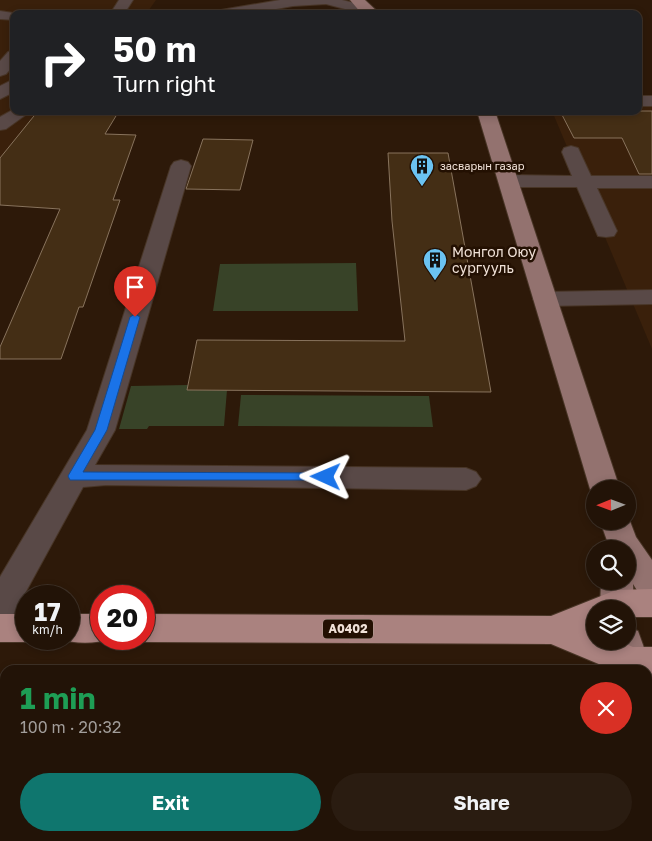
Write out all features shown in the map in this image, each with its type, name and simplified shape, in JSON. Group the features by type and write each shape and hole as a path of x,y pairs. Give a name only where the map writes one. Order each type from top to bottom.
{"highway":[{"path":"636,603 652,603"},
{"path":"553,630 586,614"},
{"path":"0,628 15,628"},
{"name":"A0402","path":"155,628 553,630"},
{"path":"553,630 636,659"}],"main road":[{"path":"487,115 602,480"},
{"path":"636,563 652,586"}],"street":[{"path":"243,10 294,1 327,0 366,8"},
{"path":"0,71 10,60"},
{"path":"0,124 15,115"},
{"path":"571,152 606,231"},
{"path":"0,607 101,430 181,166"},
{"path":"508,180 652,182"},
{"path":"545,299 652,297"},
{"path":"74,476 466,479"}],"shaded area":[{"path":"0,0 156,0 149,10 10,10 10,115 66,115 0,202"},
{"path":"642,106 652,107 652,349 554,115 642,115"}],"green space":[{"path":"356,263 358,311 213,311 220,264"},
{"path":"188,385 188,390 227,390 224,426 149,426 147,429 119,429 131,386"},
{"path":"241,395 429,396 433,427 238,426"}],"building":[{"path":"642,111 652,111 652,174 639,174 622,138 574,138 562,115 642,115"},
{"path":"35,115 117,115 105,134 136,135 113,200 120,200 83,307 79,307 61,359 0,359 0,347 60,209 0,205 0,158"},
{"path":"203,139 253,140 240,190 186,189"},
{"name":"Монгол Оюу сургууль","path":"388,153 448,153 491,392 187,390 197,340 405,341 392,221"}],"place":[{"name":"засварын газар","path":"422,187"},
{"name":"Монгол Оюу сургууль","path":"435,281"}],"route":[{"path":"135,317 101,430 74,476 326,477"}]}
